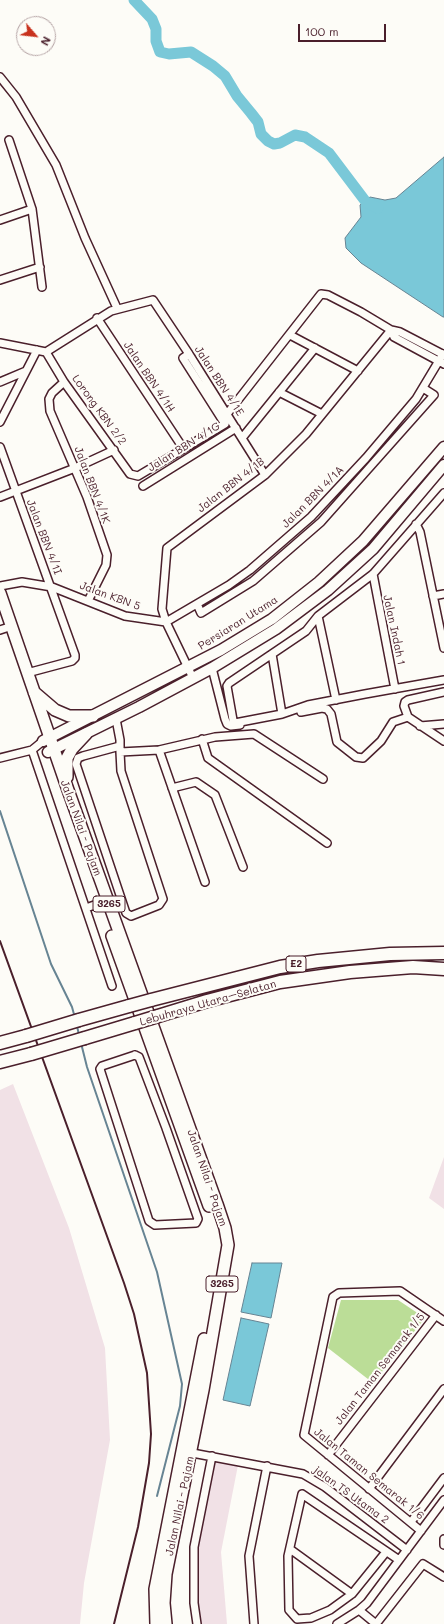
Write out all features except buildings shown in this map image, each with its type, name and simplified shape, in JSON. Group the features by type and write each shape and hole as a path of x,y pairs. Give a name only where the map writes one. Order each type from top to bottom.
{"highway":[{"name":"Lebuhraya Utara–Selatan","path":"0,1043 129,1006 280,967 310,962 390,954 444,953"},
{"name":"Lebuhraya Utara–Selatan","path":"0,1062 136,1023 206,1001 280,982 350,972 413,967 444,969"}],"main road":[{"name":"Persiaran Utama","path":"46,739 221,650 272,619 319,582 363,541 444,447"},
{"path":"50,750 116,719 212,668 276,629 328,590 373,549 444,465"},
{"name":"3265","path":"0,594 34,692 46,739"},
{"name":"3265","path":"0,608 3,629 50,750"},
{"path":"34,692 55,710 69,716 93,716"},
{"path":"68,790 67,758 72,749 86,734"},
{"name":"Jalan Nilai - Pajam","path":"50,750 68,790 183,1122"},
{"name":"Jalan Nilai - Pajam","path":"50,750 100,903 156,1062 183,1122 221,1216 228,1245 187,1452 166,1574 164,1603 166,1624"},
{"name":"Jalan Nilai - Pajam","path":"156,1624 155,1589 187,1452"}],"street":[{"path":"0,78 16,97 56,165 84,238 117,308 97,318 46,352 0,343"},
{"path":"9,140 32,209 42,287"},
{"path":"0,220 32,209"},
{"path":"0,280 40,267"},
{"path":"227,414 320,296 324,294 366,315 391,330 400,332 444,354"},
{"name":"Jalan BBN 4/1E","path":"117,308 153,300 189,354 265,475"},
{"name":"Jalan BBN 4/1H","path":"97,318 183,448"},
{"path":"391,330 394,337 442,362"},
{"name":"Jalan BBN 4/1B","path":"193,678 166,622 162,609 167,548 265,475 306,434 391,330"},
{"path":"290,334 358,371"},
{"path":"242,438 315,348"},
{"path":"0,422 37,350"},
{"name":"Lorong KBN 2/2","path":"46,352 64,382 130,474 138,476 183,448"},
{"path":"183,448 225,424 183,358 189,354"},
{"name":"Jalan BBN 4/1A","path":"166,622 229,585 268,555 311,517 337,491 424,388 442,362 444,354"},
{"path":"0,382 26,371"},
{"name":"Jalan BBN 4/1K","path":"64,382 52,393 49,399 50,411 87,497 107,555 106,565 88,600"},
{"path":"197,604 201,613 253,581 321,522 434,394 424,388"},
{"path":"280,392 322,414"},
{"name":"Jalan BBN 4/1G","path":"143,486 236,428"},
{"name":"Jalan BBN 4/1I","path":"0,447 52,587 75,655 72,662 27,673"},
{"path":"0,498 75,468 114,450"},
{"path":"444,493 373,574 318,616 306,631 228,683 227,686 235,723 282,714 336,700 444,680"},
{"path":"416,524 420,532 444,648"},
{"path":"268,555 274,562"},
{"name":"Jalan Indah 1","path":"373,574 395,689"},
{"name":"Jalan KBN 5","path":"0,586 22,582 52,587 88,600 125,616 166,622"},
{"path":"434,596 444,594"},
{"path":"318,616 336,700"},
{"path":"272,654 282,714"},
{"path":"212,668 225,718 231,726 322,708 331,714 337,742 346,751 356,757 363,758 381,741 393,722 408,717"},
{"path":"444,692 408,700 405,702 404,706 408,717 444,742"},
{"path":"116,719 120,749 121,771 163,899 160,905 131,916 126,914 76,764 78,758 120,749 159,750 202,739 254,734 323,779"},
{"path":"420,726 444,724"},
{"path":"32,750 46,739"},
{"path":"202,739 208,758 327,843"},
{"path":"32,750 112,986"},
{"path":"0,758 32,750 50,750"},
{"path":"159,750 205,882"},
{"path":"172,788 196,782 215,795 243,866"},
{"path":"86,908 100,903"},
{"path":"135,1055 139,1057 143,1067 198,1219 196,1223 155,1225 150,1221 100,1069 102,1066 135,1055"},
{"path":"143,1067 156,1062"},
{"path":"166,1128 183,1122"},
{"name":"Jalan Taman Semarak 1/6","path":"421,1530 304,1435 333,1296 339,1293 400,1291 444,1321"},
{"name":"Jalan Taman Semarak 1/5","path":"328,1455 436,1315"},
{"path":"370,1489 444,1389"},
{"name":"jalan TS Utama 2","path":"187,1452 296,1471 312,1478 407,1550"},
{"path":"196,1624 194,1603 194,1547 212,1456"},
{"path":"254,1624 249,1556 267,1466"},
{"path":"411,1522 444,1478"},
{"path":"386,1552 352,1594 330,1610 310,1618 297,1619 290,1610 288,1556 300,1497 302,1494 399,1560"},
{"path":"337,1624 359,1610 407,1550 444,1500"},
{"path":"444,1539 444,1545"},
{"path":"290,1549 352,1594"},
{"path":"359,1610 376,1624 423,1564 444,1577"}],"shaded area":[{"path":"13,1084 69,1228 105,1348 110,1440 84,1583 80,1624 0,1624 0,1090"},
{"path":"444,1157 444,1209 429,1198"},
{"path":"212,1456 239,1460 221,1552 227,1624 200,1624 194,1547"}],"green space":[{"path":"341,1300 398,1300 425,1318 373,1383 328,1348"}],"water":[{"path":"444,157 443,317 361,263 346,248 345,238 361,217 360,205 370,197 385,200 396,198"},
{"path":"252,1263 282,1263 271,1318 241,1312"},
{"path":"241,1318 269,1324 250,1406 223,1400"}],"waterway":[{"path":"134,0 152,19 156,29 156,41 160,52 169,54 191,52 213,66 225,76 237,96 258,122 261,134 268,141 274,144 280,143 295,135 305,137 329,153 366,202 378,208"},
{"path":"0,811 51,964 72,1007 75,1018"},
{"path":"77,1026 79,1035"},
{"path":"81,1043 87,1067 157,1272 182,1384 180,1406 157,1496"}],"railway":[{"path":"0,941 124,1283 134,1314 147,1373 151,1434 149,1463 138,1527 114,1624"}]}
